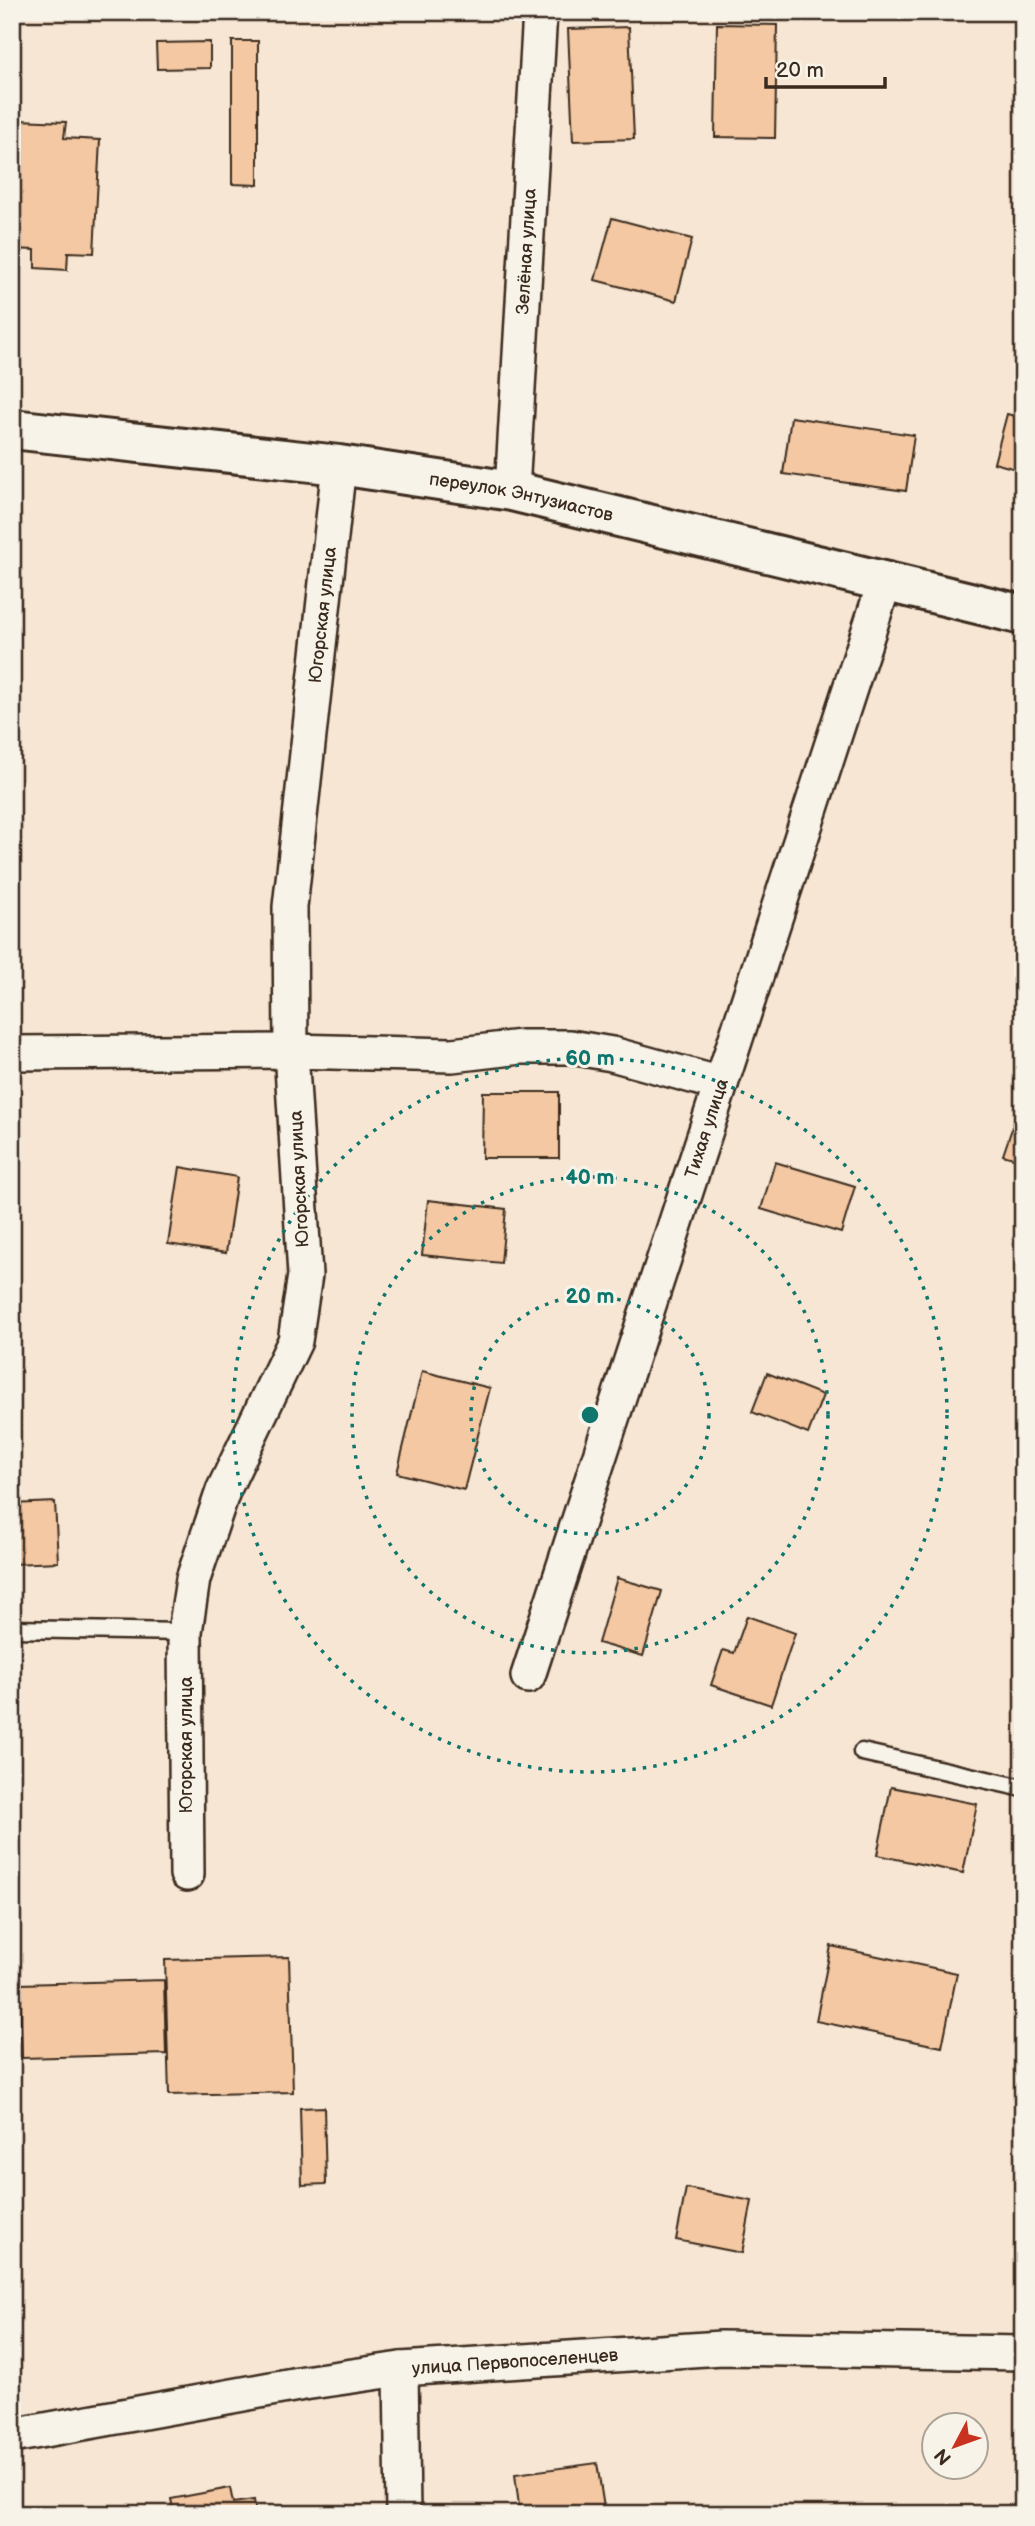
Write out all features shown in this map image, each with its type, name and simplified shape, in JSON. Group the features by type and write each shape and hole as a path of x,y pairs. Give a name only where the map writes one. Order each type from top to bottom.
{"main road":[{"name":"переулок Энтузиастов","path":"12,429 338,465 512,492 1023,615"}],"street":[{"name":"Зелёная улица","path":"512,492 540,12"},
{"name":"Югорская улица","path":"187,1874 186,1632 192,1579 223,1491 295,1341 305,1275 291,1051 290,907 338,465"},
{"name":"Тихая улица","path":"528,1676 885,581"},
{"path":"12,1053 291,1051 452,1055 522,1047 570,1047 611,1054 721,1084"},
{"name":"улица Первопоселенцев","path":"12,2436 304,2383 401,2369 721,2348 1023,2353"},
{"path":"401,2369 403,2514"}],"lane":[{"path":"12,1629 186,1632"},
{"path":"862,1752 1023,1788"}],"building":[{"path":"717,24 777,25 775,138 715,137"},
{"path":"629,27 634,139 573,141 568,29"},
{"path":"232,41 258,41 258,185 232,184"},
{"path":"210,42 210,68 157,69 156,43"},
{"path":"18,120 66,122 64,138 100,140 94,253 68,252 67,270 35,268 35,250 12,249"},
{"path":"612,218 692,239 676,301 595,280"},
{"path":"1007,414 1023,418 1023,471 994,463"},
{"path":"791,417 914,435 906,491 783,474"},
{"path":"483,1092 559,1092 559,1158 482,1158"},
{"path":"1023,1096 1023,1161 1003,1155"},
{"path":"775,1162 855,1186 841,1233 761,1209"},
{"path":"180,1167 237,1177 226,1253 168,1244"},
{"path":"428,1200 506,1209 501,1263 422,1255"},
{"path":"422,1371 490,1388 464,1490 397,1473"},
{"path":"767,1373 823,1395 808,1434 752,1412"},
{"path":"55,1502 58,1562 12,1564 12,1504"},
{"path":"617,1578 662,1591 643,1656 598,1643"},
{"path":"747,1616 795,1633 771,1705 711,1685 723,1650 734,1653"},
{"path":"891,1787 977,1804 963,1873 877,1855"},
{"path":"831,1946 957,1973 942,2047 816,2021"},
{"path":"289,1957 293,2092 169,2095 165,1960"},
{"path":"164,1980 166,2054 22,2058 20,1984"},
{"path":"324,2107 326,2184 302,2185 300,2108"},
{"path":"686,2188 752,2201 742,2253 676,2240"},
{"path":"597,2463 605,2514 520,2514 515,2474"},
{"path":"230,2488 233,2503 254,2500 256,2514 174,2514 171,2499"}]}
